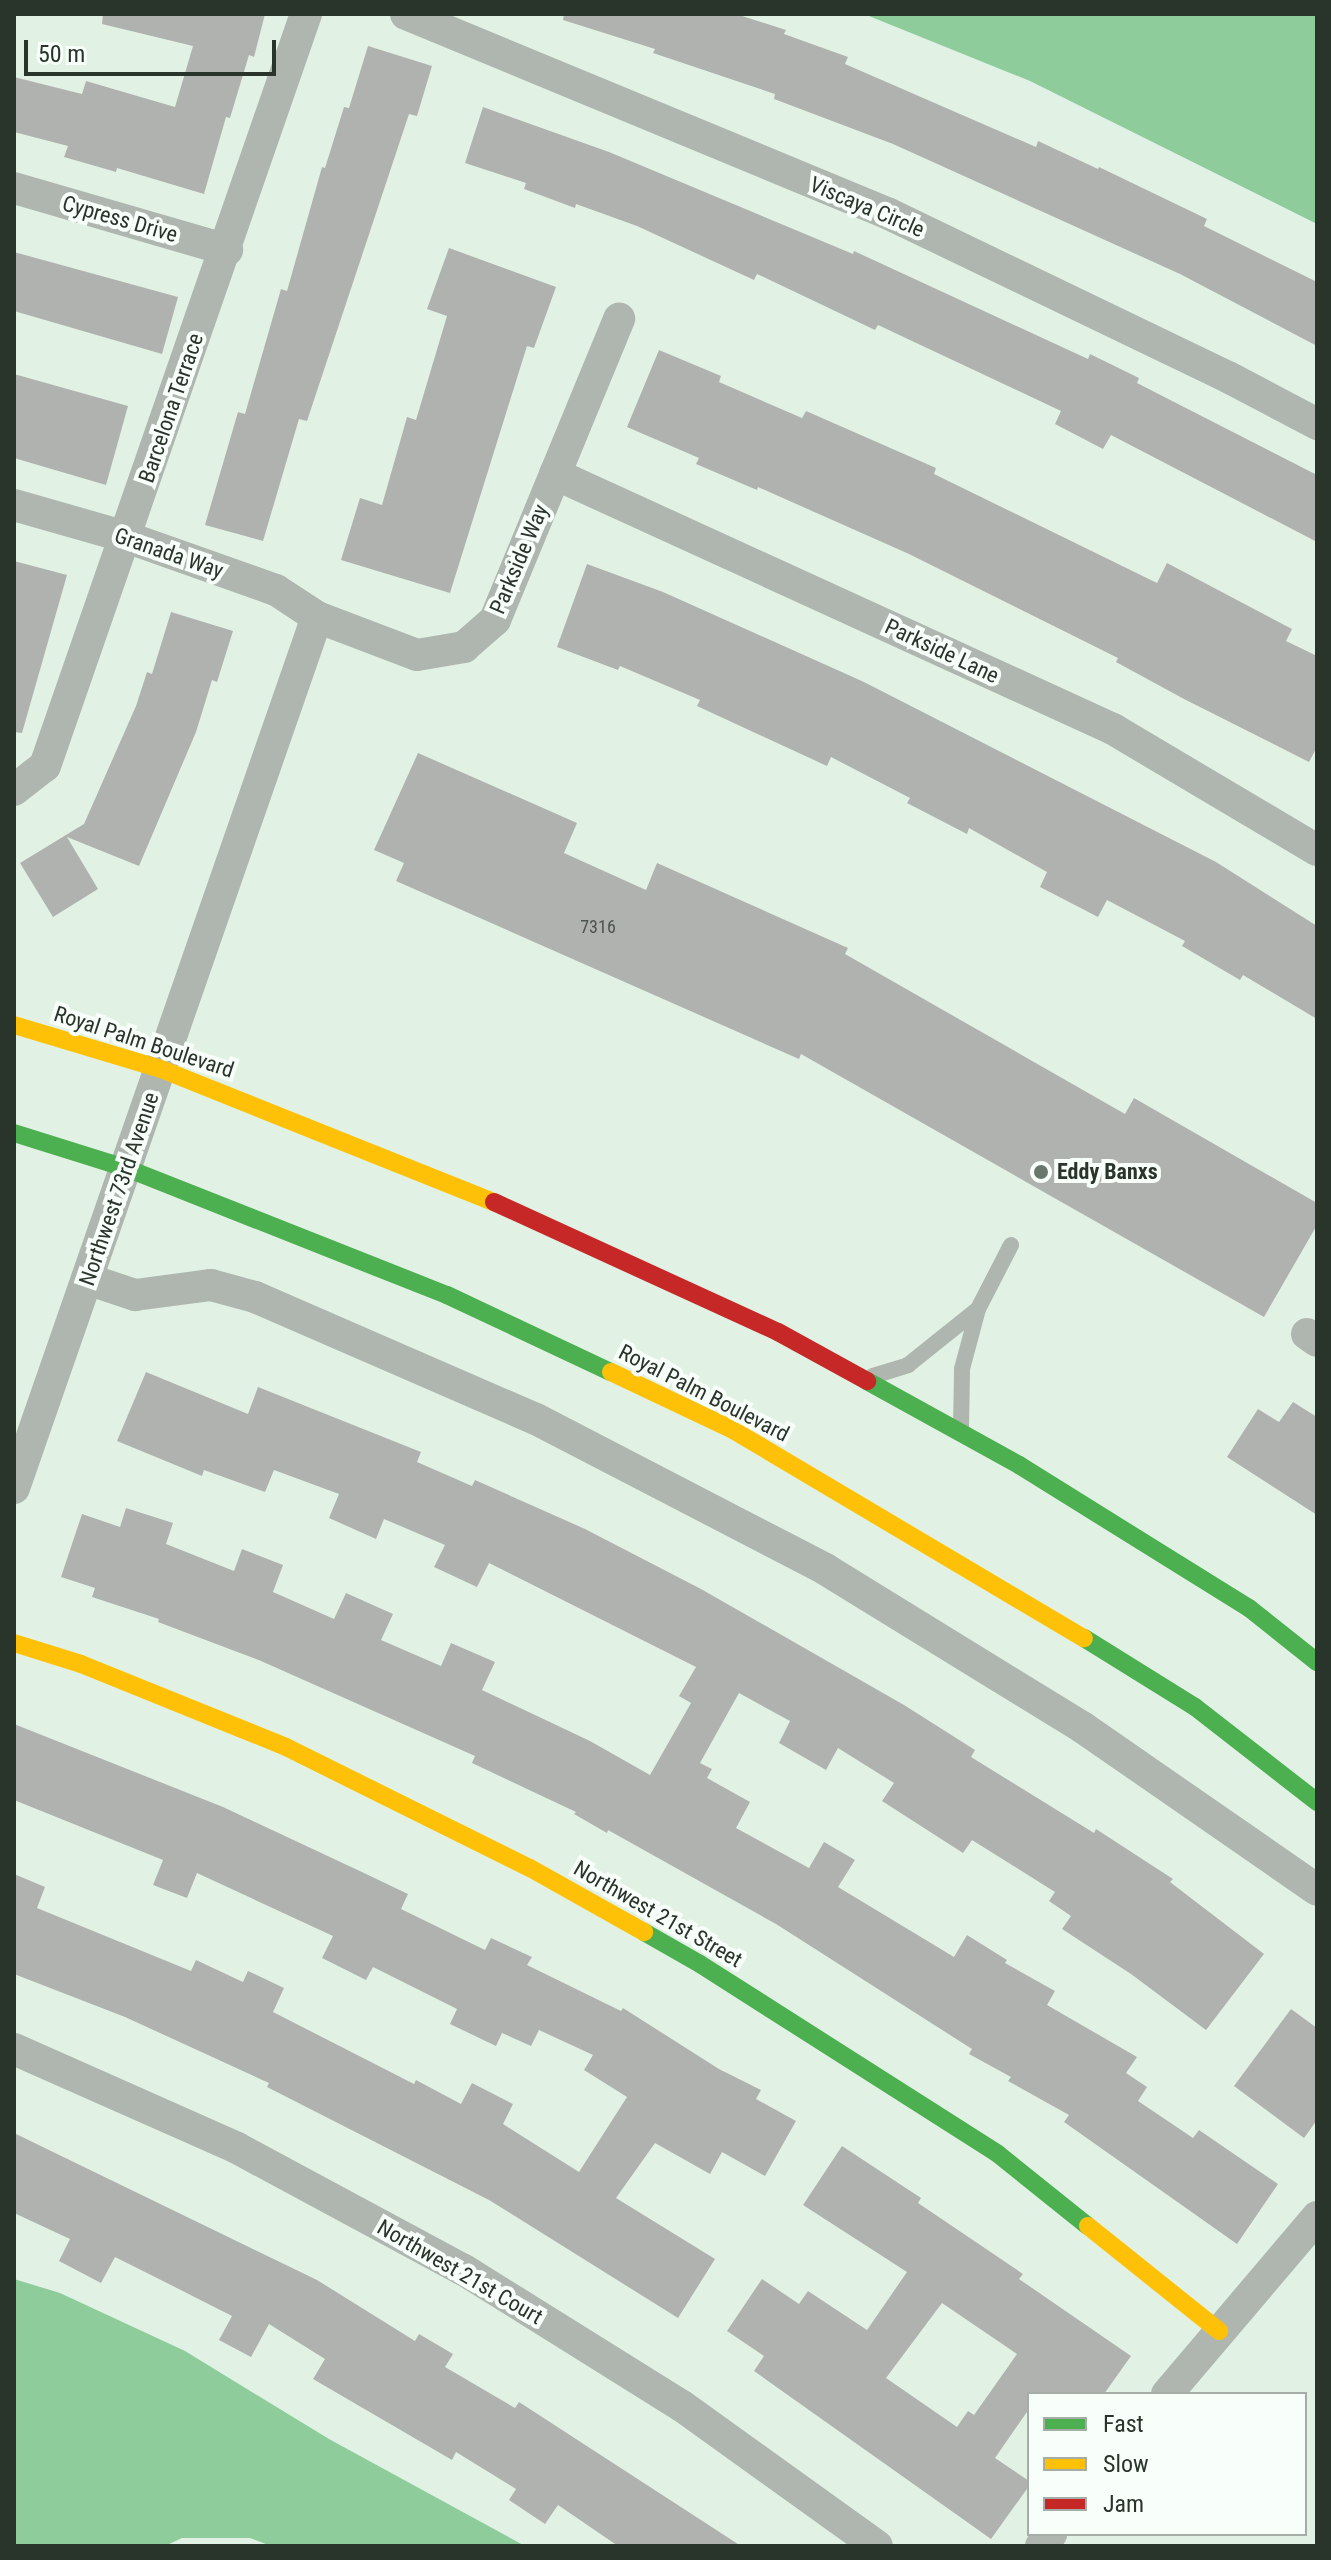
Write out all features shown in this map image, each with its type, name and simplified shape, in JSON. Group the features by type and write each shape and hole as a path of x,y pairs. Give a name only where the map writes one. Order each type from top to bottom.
{"main road":[{"name":"Royal Palm Boulevard","path":"14,1025 161,1069 482,1197 778,1332 961,1433 1249,1608 1317,1662"},
{"name":"Royal Palm Boulevard","path":"14,1133 126,1168 447,1295 733,1430 965,1565 1195,1707 1317,1802"},
{"name":"Northwest 21st Street","path":"14,1643 81,1664 286,1747 530,1868 700,1964 998,2154 1219,2331"}],"street":[{"name":"Barcelona Terrace","path":"16,790 45,766 227,250 306,14"},
{"name":"Viscaya Circle","path":"406,14 887,213 1228,377 1317,424"},
{"name":"Cypress Drive","path":"14,188 227,250"},
{"name":"Parkside Way","path":"317,617 417,655 464,647 495,620 619,319"},
{"name":"Parkside Lane","path":"555,474 1113,729 1317,850"},
{"name":"Granada Way","path":"14,505 126,537 276,590 317,617"},
{"name":"Northwest 73rd Avenue","path":"14,1488 317,617"},
{"path":"87,1279 135,1295 211,1285 255,1297 536,1419 839,1577 1082,1727 1317,1890"},
{"name":"Northwest 21st Court","path":"14,2049 237,2148 464,2270 682,2406 877,2546"},
{"path":"1169,2392 1317,2217"}],"lane":[{"path":"961,1433 962,1369 978,1309 1011,1245"},
{"path":"864,1379 908,1365 978,1309"}],"shaded area":[{"path":"864,14 1317,14 1317,224 1030,81"},
{"path":"14,2279 60,2293 185,2351 329,2439 525,2546 271,2546 250,2538 182,2538 165,2546 14,2546"}],"building":[{"path":"103,14 265,14 254,57 249,55 230,118 226,117 204,194 117,168 116,172 64,157 68,146 14,132 14,77 82,94 86,81 175,107 193,46 102,24"},
{"path":"564,14 736,14 786,30 784,34 848,57 845,64 1036,147 1038,141 1099,167 1207,219 1204,226 1317,282 1317,346 1180,274 893,144 774,99 775,94 653,53 655,49 563,20"},
{"path":"368,46 432,66 417,116 409,114 307,421 299,419 263,541 205,525 238,412 245,414 281,289 287,291 322,167 325,168 344,107 349,108"},
{"path":"483,107 609,152 853,254 854,251 1088,359 1090,354 1139,378 1137,383 1317,475 1317,542 1111,435 1103,449 1055,424 1061,411 878,325 875,330 757,274 754,280 637,226 576,204 575,208 524,189 526,183 465,163"},
{"path":"449,248 556,287 534,348 527,346 450,593 341,560 360,498 382,505 407,417 416,420 447,316 427,309"},
{"path":"14,252 178,297 162,354 14,311"},
{"path":"659,350 721,376 719,382 802,418 806,411 936,468 934,474 1157,583 1167,563 1292,629 1286,641 1317,656 1317,747 1309,762 1116,662 1118,658 909,554 758,487 757,490 696,464 699,458 627,427"},
{"path":"14,374 128,406 106,485 14,458"},
{"path":"14,561 67,575 22,733 14,732"},
{"path":"587,564 663,592 864,682 1216,862 1317,926 1317,1019 1243,975 1240,980 1182,946 1185,941 1107,900 1098,917 1040,887 1047,872 969,828 967,834 907,803 910,798 831,757 827,766 697,706 700,700 620,666 618,670 557,647"},
{"path":"171,612 233,631 217,682 212,680 196,732 139,866 67,837 98,889 53,917 20,863 84,824 136,706 147,672 152,674"},
{"path":"418,753 577,823 564,853 646,890 657,863 848,948 845,954 1125,1114 1134,1098 1317,1203 1317,1225 1264,1317 801,1054 799,1059 396,881 404,863 374,850"},
{"path":"146,1372 248,1414 258,1387 421,1452 417,1462 472,1486 475,1480 585,1529 701,1589 904,1705 975,1750 971,1757 1094,1833 1096,1829 1173,1879 1170,1882 1264,1954 1206,2030 1131,1974 1062,1929 1071,1916 1049,1901 1055,1892 972,1840 963,1853 882,1801 894,1783 838,1748 826,1770 779,1743 790,1721 739,1693 700,1763 712,1769 707,1778 750,1802 736,1828 809,1868 824,1842 855,1860 838,1887 954,1957 967,1935 1007,1960 1005,1963 1055,1991 1047,2005 1137,2057 1126,2073 1147,2087 1138,2101 1193,2138 1199,2130 1278,2184 1237,2244 1064,2122 1069,2115 1008,2081 1011,2077 969,2054 972,2049 776,1924 608,1830 607,1833 574,1814 576,1812 472,1763 475,1756 261,1661 158,1622 159,1619 92,1597 95,1588 61,1577 82,1514 120,1527 126,1508 173,1523 166,1544 234,1571 242,1549 283,1565 273,1592 334,1619 346,1593 393,1614 381,1640 441,1666 451,1643 495,1662 482,1690 590,1741 650,1775 691,1703 679,1696 696,1667 489,1563 477,1587 434,1567 445,1545 384,1519 376,1539 329,1518 339,1494 274,1470 265,1492 204,1470 202,1476 117,1441"},
{"path":"1293,1402 1317,1417 1317,1515 1227,1457 1258,1409 1279,1422"},
{"path":"14,1724 223,1807 408,1894 401,1909 485,1950 491,1938 532,1957 527,1965 621,2011 623,2008 719,2069 761,2090 756,2099 796,2121 765,2176 722,2152 710,2174 655,2143 616,2198 715,2259 678,2318 489,2200 267,2087 269,2083 125,2017 14,1974 14,1874 45,1887 37,1908 191,1971 196,1960 243,1982 248,1971 284,1988 273,2012 414,2084 416,2080 461,2104 472,2083 513,2104 503,2124 579,2172 627,2097 584,2070 593,2055 539,2030 531,2046 502,2033 496,2046 450,2024 457,2009 373,1967 366,1980 322,1958 333,1936 197,1873 187,1898 153,1885 163,1860 14,1800"},
{"path":"1291,2009 1317,2028 1317,2120 1304,2138 1234,2086"},
{"path":"14,2133 317,2280 415,2341 419,2334 453,2354 445,2367 515,2408 519,2402 741,2546 618,2546 558,2505 545,2524 509,2500 516,2489 456,2452 452,2460 313,2379 325,2359 269,2324 251,2357 219,2340 232,2316 115,2257 101,2283 59,2261 70,2239 14,2213"},
{"path":"842,2146 921,2198 918,2203 1023,2274 1019,2279 1131,2356 1105,2392 1027,2392 1027,2412 995,2458 1027,2480 1027,2489 991,2539 754,2371 764,2356 727,2331 762,2279 799,2304 808,2291 867,2330 907,2272 803,2205","holes":["942,2303 1017,2354 974,2415 968,2411 957,2427 886,2378"]}],"traffic: fast":[{"path":"14,1133 126,1168 447,1295 611,1372"},
{"path":"867,1381 1019,1465 1249,1608 1317,1662"},
{"path":"1084,1638 1195,1707 1317,1802"},
{"path":"644,1932 700,1964 998,2154 1088,2226"}],"traffic: slow":[{"path":"14,1025 161,1069 494,1202"},
{"path":"611,1372 733,1430 1084,1638"},
{"path":"14,1643 81,1664 286,1747 530,1868 644,1932"},
{"path":"1088,2226 1219,2331"}],"traffic: jam":[{"path":"494,1202 778,1332 867,1381"}],"place":[{"name":"Eddy Banxs","path":"1041,1172"}]}
